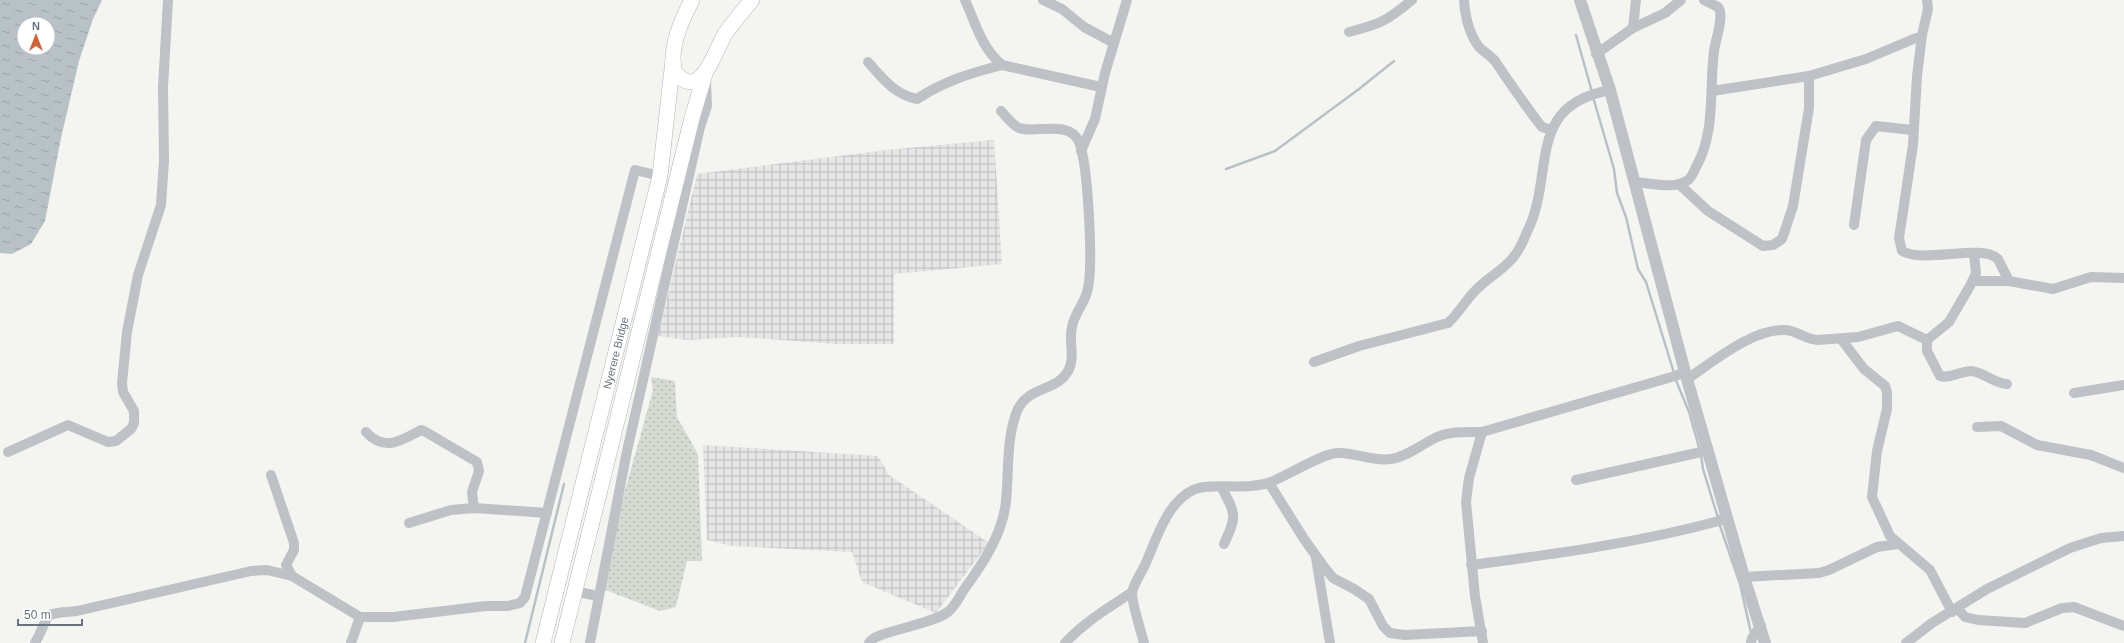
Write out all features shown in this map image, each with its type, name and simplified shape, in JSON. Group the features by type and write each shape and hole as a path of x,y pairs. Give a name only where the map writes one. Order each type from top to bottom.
{"main road":[{"name":"Nyerere Bridge","path":"543,643 660,176 673,60 681,23 692,0"},
{"name":"Nyerere Bridge","path":"562,643 692,118 705,74 725,34 752,0"},
{"path":"673,60 675,72 684,80 696,80 705,74"}],"street":[{"path":"8,452 68,425 101,440 108,442 116,441 131,429 134,422 134,411 123,392 122,383 127,332 137,279 161,204 164,160 163,87 168,0"},
{"path":"965,0 978,35 991,56 1002,65 1101,88"},
{"path":"1043,0 1062,9 1084,27 1114,43"},
{"path":"1082,151 1095,119 1101,88 1127,0"},
{"path":"1349,32 1389,19 1412,0"},
{"path":"1464,0 1467,18 1478,46 1494,60 1507,82 1542,127 1551,130"},
{"path":"1580,0 1596,54 1610,90 1686,375 1744,577 1766,643"},
{"path":"1633,28 1636,0"},
{"path":"1596,54 1633,28 1665,12 1681,0"},
{"path":"1635,182 1680,185 1690,179 1702,157 1709,126 1712,91 1711,76 1721,11 1718,7 1704,0"},
{"path":"1927,0 1928,9 1922,35 1912,130 1913,145 1899,238 1902,251 1908,255 1923,256 1986,253 1995,256 2009,281"},
{"path":"1712,91 1809,76 1866,59 1916,38"},
{"path":"868,62 888,85 907,97 917,99 936,86 963,75 1002,65"},
{"path":"590,643 626,451 700,128 707,106 705,74"},
{"path":"1680,185 1708,211 1763,246 1773,245 1782,239 1794,206 1809,108 1809,76"},
{"path":"1314,362 1359,346 1433,325 1448,323 1457,315 1474,291 1509,263 1527,234 1543,176 1551,130 1562,113 1576,102 1592,94 1610,90"},
{"path":"869,643 876,636 919,626 949,612 980,567 994,541 1004,516 1009,449 1018,410 1027,397 1065,376 1069,370 1072,356 1072,325 1087,292 1089,276 1087,186 1082,151 1074,134 1051,128 1024,129 1017,127 1001,111"},
{"path":"1854,225 1866,140 1870,132 1876,126 1912,130"},
{"path":"35,643 47,616 53,613 77,611 251,571 267,570 292,576 360,617 393,617 486,606 508,606 520,603 525,597 635,170 660,176"},
{"path":"1927,340 1949,322 1973,281 1976,273 1974,254"},
{"path":"1973,281 2009,281 2053,289 2091,277 2124,278"},
{"path":"1065,643 1075,632 1132,592 1150,554 1159,530 1180,500 1193,490 1239,488 1269,483 1335,452 1375,460 1392,459 1411,451 1438,436 1456,433 1482,432 1675,376 1686,375 1760,335 1784,330 1793,331 1812,340 1841,339 1858,338 1898,326 1927,340"},
{"path":"1841,339 1864,369 1885,386 1887,392 1887,409 1877,451 1872,497 1885,527 1894,541 1930,570 1954,610 1965,616 1978,620 2026,624 2062,608 2074,607 2124,626"},
{"path":"1927,340 1927,350 1940,376 1970,371 1984,375 1999,383 2007,384"},
{"path":"2074,393 2124,385"},
{"path":"1977,427 2001,426 2037,445 2091,455 2124,468"},
{"path":"366,432 374,440 381,443 400,441 421,430 477,462 479,471 472,492 474,508"},
{"path":"1482,432 1469,478 1466,502 1471,564 1483,643"},
{"path":"1576,480 1701,452 1708,452"},
{"path":"271,475 294,543 294,550 286,564 292,576"},
{"path":"1269,483 1316,556 1333,578 1369,599 1386,630 1390,633 1402,639 1482,631"},
{"path":"1222,488 1235,516 1233,525 1224,544"},
{"path":"409,523 451,510 474,508 547,513"},
{"path":"1471,564 1639,541 1719,521 1726,516"},
{"path":"1906,643 1914,635 1987,589 2070,548 2101,538 2124,536"},
{"path":"1744,577 1819,573 1877,547 1898,544"},
{"path":"1316,556 1330,643"},
{"path":"575,591 598,596"},
{"path":"1132,592 1144,643"},
{"path":"351,643 360,617"},
{"path":"1751,643 1752,638 1761,625"}],"shaded area":[{"path":"994,140 1002,264 894,274 894,344 836,344 740,337 687,340 658,336 697,174 887,150"},
{"path":"651,377 675,381 677,417 698,454 702,561 687,561 676,607 660,611 603,589 601,577 653,390"},
{"path":"703,445 878,456 889,475 989,543 936,613 862,582 852,552 732,546 707,540"}],"water":[{"path":"0,0 102,0 93,19 79,61 61,138 45,221 31,244 12,254 0,253"}],"waterway":[{"path":"1576,35 1592,92"},
{"path":"1226,169 1275,151 1359,89 1394,61"},
{"path":"1593,97 1614,169 1617,193 1626,217 1638,269 1646,282 1674,373"},
{"path":"1675,378 1689,412 1700,451"},
{"path":"1701,455 1703,469 1718,518"},
{"path":"525,643 564,484"},
{"path":"1719,523 1740,584 1751,633"}]}
